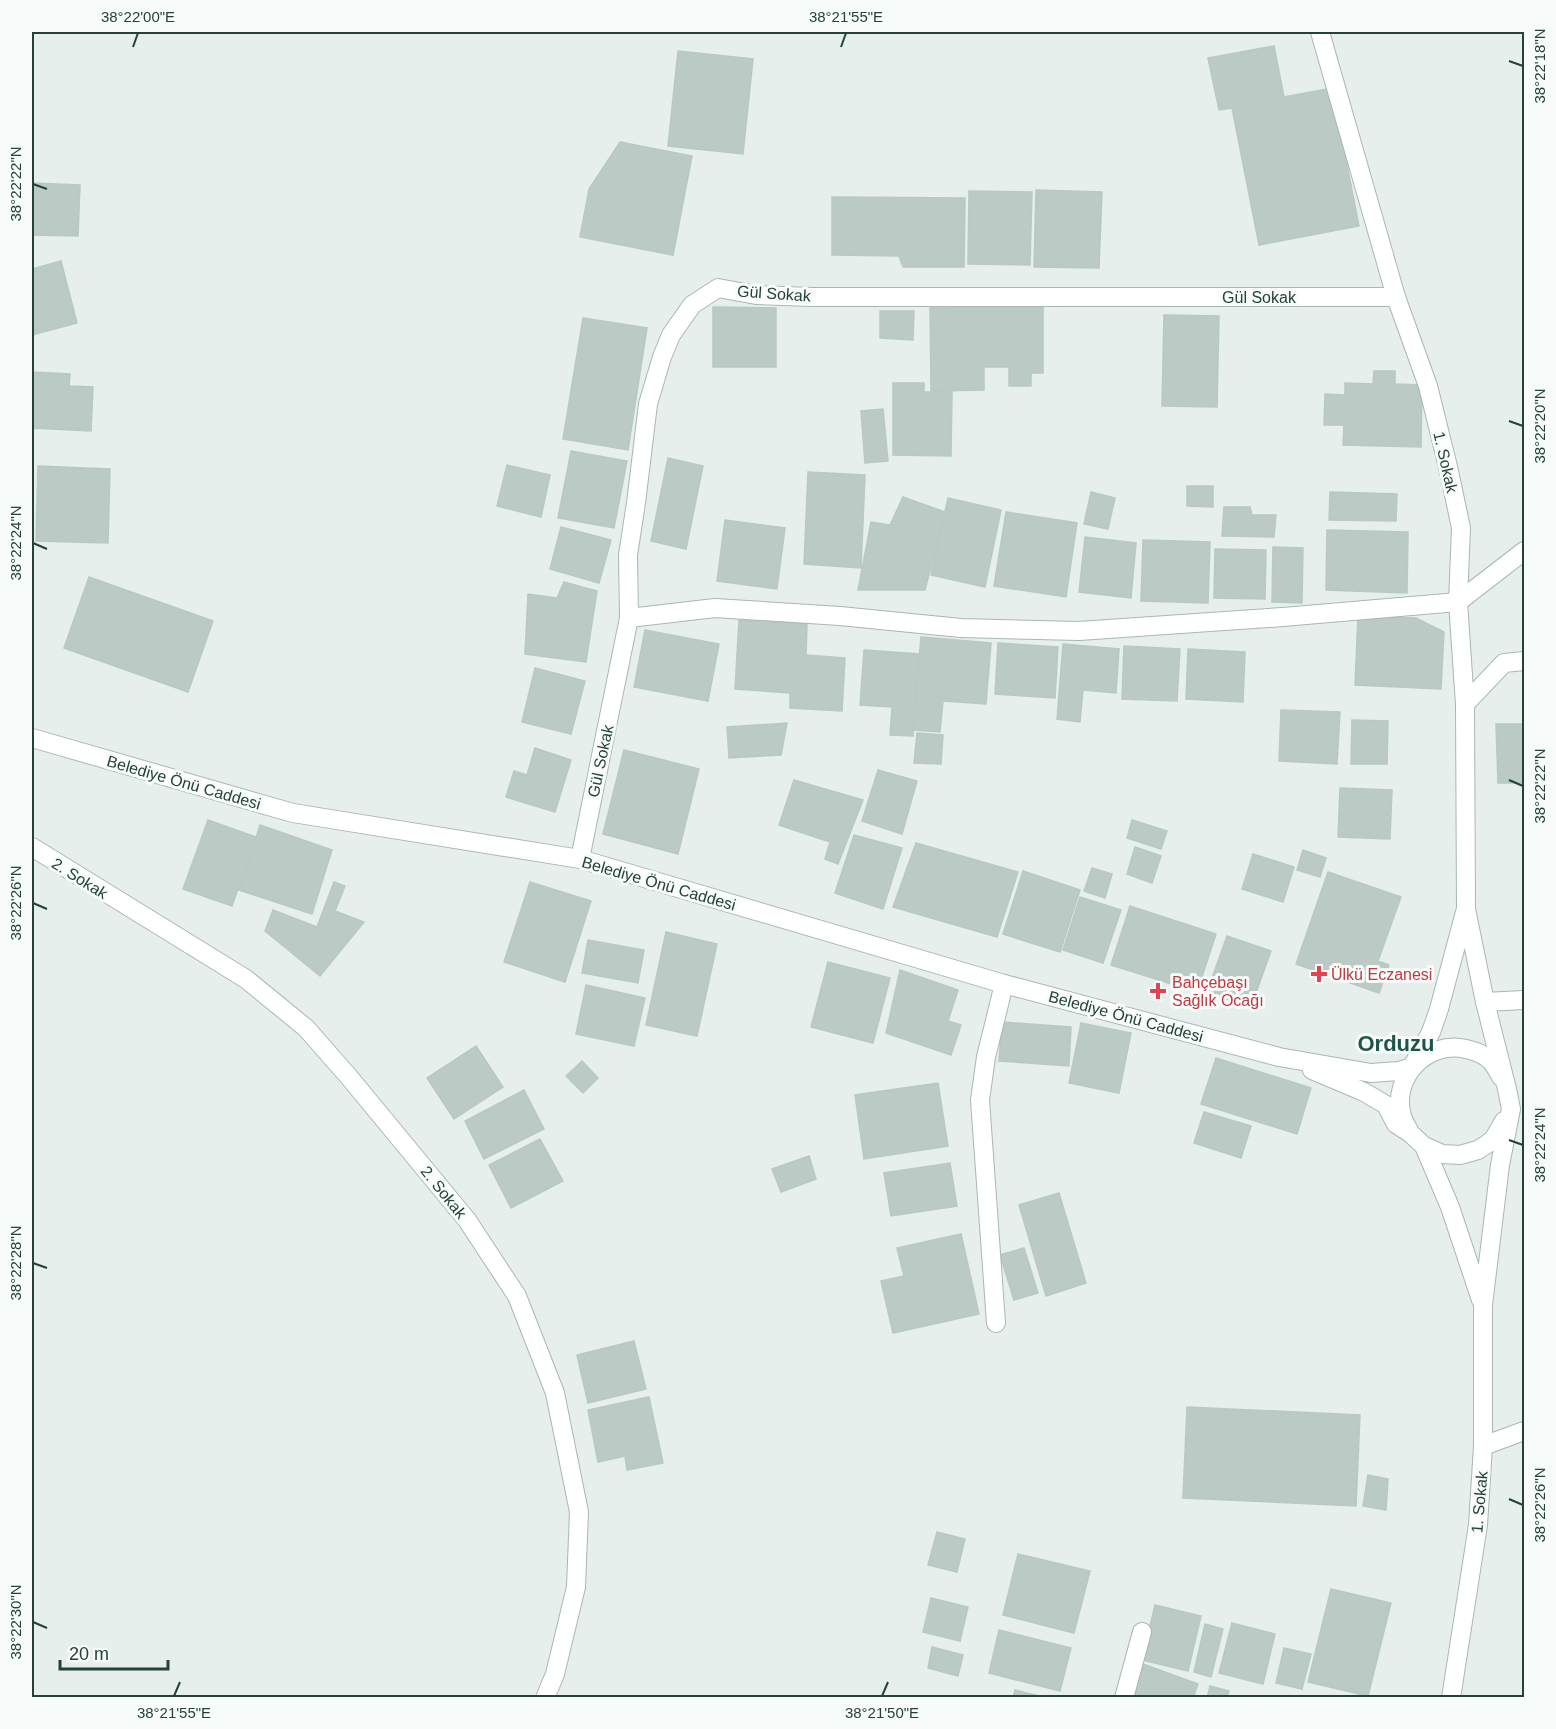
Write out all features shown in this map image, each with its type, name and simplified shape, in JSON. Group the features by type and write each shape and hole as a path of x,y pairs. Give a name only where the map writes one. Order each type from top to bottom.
{"street":[{"name":"1. Sokak","path":"1320,32 1396,297 1428,386 1461,528 1458,602 1465,704 1466,909"},
{"name":"Gül Sokak","path":"580,859 629,618 628,555 648,404 671,335 692,305 718,288 756,295 812,297 1396,297"},
{"path":"629,618 715,608 840,616 961,628 1079,630 1283,617 1458,602 1524,550"},
{"path":"1465,704 1504,663 1524,661"},
{"name":"Belediye Önü Caddesi","path":"32,738 293,813 580,859 1004,984 1280,1056"},
{"name":"2. Sokak","path":"32,847 246,979 306,1028 468,1220 517,1296 555,1393 579,1512 576,1587 555,1674 545,1698"},
{"path":"1466,909 1510,1109 1500,1164 1483,1305"},
{"path":"1410,1133 1402,1117 1400,1100 1403,1083 1431,1032 1466,909"},
{"path":"996,1323 983,1167 980,1100 986,1057 1004,984"},
{"path":"1485,1002 1524,1000"},
{"path":"1458,1047 1475,1051 1490,1060 1507,1089 1504,1121 1493,1140 1478,1150 1460,1155 1442,1154 1424,1146 1396,1124 1386,1105 1364,1092 1280,1056 1371,1073 1398,1071 1412,1067 1425,1056 1441,1048 1458,1047"},
{"path":"1424,1146 1450,1207 1483,1305"},
{"name":"1. Sokak","path":"1451,1698 1478,1525 1483,1446 1483,1305"},
{"path":"1483,1446 1524,1431"},
{"path":"1125,1698 1142,1632"}],"building":[{"path":"1274,46 1284,97 1332,88 1359,226 1259,245 1232,108 1219,110 1208,58"},
{"path":"678,51 753,59 743,154 668,146"},
{"path":"620,142 692,156 673,255 580,237 589,189"},
{"path":"32,183 80,185 78,236 32,235"},
{"path":"1036,190 1102,192 1099,268 1034,267"},
{"path":"969,191 1032,192 1030,265 968,264"},
{"path":"832,197 965,198 964,267 903,267 899,256 832,255"},
{"path":"61,261 77,323 32,335 32,269"},
{"path":"713,307 776,308 776,367 713,367"},
{"path":"1043,307 1043,373 1031,373 1031,386 1009,386 1009,367 984,367 984,390 931,391 930,308"},
{"path":"880,311 914,311 913,340 880,338"},
{"path":"1164,315 1219,316 1217,407 1162,406"},
{"path":"583,318 647,328 628,450 563,439"},
{"path":"1374,371 1395,371 1395,384 1422,385 1421,447 1343,445 1344,425 1324,425 1325,394 1345,395 1345,383 1373,384"},
{"path":"32,372 70,374 69,386 93,387 91,431 32,428"},
{"path":"893,383 924,383 924,392 952,392 951,456 893,455"},
{"path":"883,409 888,461 865,463 861,411"},
{"path":"571,451 627,461 614,528 558,518"},
{"path":"668,458 703,466 686,549 651,541"},
{"path":"507,465 550,475 541,517 497,506"},
{"path":"38,466 110,469 108,543 36,541"},
{"path":"808,472 865,475 861,568 804,564"},
{"path":"1187,486 1213,486 1213,507 1187,506"},
{"path":"1091,492 1115,498 1108,529 1084,524"},
{"path":"1330,492 1397,494 1396,521 1329,520"},
{"path":"903,497 945,512 925,590 858,590 871,522 890,525"},
{"path":"948,498 1001,510 985,587 931,575"},
{"path":"1224,507 1250,507 1252,515 1276,515 1274,537 1222,536"},
{"path":"1006,512 1077,523 1066,597 994,586"},
{"path":"725,520 785,528 777,589 717,581"},
{"path":"561,527 611,540 599,583 550,569"},
{"path":"1327,530 1408,532 1407,593 1326,590"},
{"path":"1085,537 1136,543 1131,598 1079,592"},
{"path":"1143,540 1210,542 1208,603 1141,601"},
{"path":"1273,547 1303,548 1302,603 1272,602"},
{"path":"1215,549 1266,550 1265,599 1214,598"},
{"path":"89,577 213,621 188,692 64,648"},
{"path":"564,582 597,591 586,662 525,654 528,594 557,598"},
{"path":"1358,616 1416,618 1444,632 1441,689 1355,685"},
{"path":"739,620 807,624 806,655 845,658 842,711 790,708 790,693 735,689"},
{"path":"645,630 719,644 708,701 634,687"},
{"path":"921,637 991,643 986,704 943,701 940,732 913,730"},
{"path":"998,643 1058,647 1055,698 995,694"},
{"path":"1063,644 1119,649 1116,693 1083,690 1080,722 1057,719"},
{"path":"1124,646 1180,649 1177,701 1122,699"},
{"path":"1188,649 1245,652 1243,702 1186,699"},
{"path":"864,650 919,654 913,736 890,735 892,707 860,705"},
{"path":"535,668 585,681 571,734 522,722"},
{"path":"1281,710 1340,712 1337,764 1279,761"},
{"path":"1352,720 1388,721 1387,764 1351,764"},
{"path":"787,723 781,755 729,758 727,727"},
{"path":"1496,724 1521,724 1523,783 1498,783"},
{"path":"917,733 943,735 941,764 914,763"},
{"path":"535,748 571,760 555,812 506,797 514,771 527,775"},
{"path":"624,750 699,769 678,854 603,834"},
{"path":"878,770 917,781 902,834 862,821"},
{"path":"794,780 863,800 838,864 825,859 830,842 779,825"},
{"path":"1340,788 1392,790 1390,839 1338,837"},
{"path":"208,820 256,837 232,906 183,889"},
{"path":"1132,820 1167,831 1161,849 1127,838"},
{"path":"260,825 332,850 312,914 239,890"},
{"path":"854,835 902,848 883,909 835,893"},
{"path":"916,843 1018,872 997,937 893,907"},
{"path":"1135,847 1161,856 1152,883 1127,874"},
{"path":"1303,850 1326,858 1320,877 1297,870"},
{"path":"1253,854 1294,867 1283,902 1242,889"},
{"path":"1092,868 1112,874 1105,898 1084,891"},
{"path":"1023,871 1080,890 1060,952 1003,934"},
{"path":"1328,872 1401,897 1378,961 1389,965 1379,993 1296,964"},
{"path":"334,882 345,886 335,911 364,922 320,976 265,931 273,910 317,927"},
{"path":"530,882 591,901 565,982 504,962"},
{"path":"1080,897 1121,910 1103,963 1063,950"},
{"path":"1130,906 1216,934 1197,992 1111,965"},
{"path":"666,932 717,944 697,1036 646,1025"},
{"path":"1227,936 1271,951 1251,1007 1207,992"},
{"path":"588,940 644,950 638,983 582,973"},
{"path":"828,962 890,978 873,1043 811,1027"},
{"path":"900,970 958,990 948,1021 961,1025 951,1055 886,1033"},
{"path":"586,985 645,998 634,1046 576,1034"},
{"path":"1002,1022 1071,1027 1069,1066 999,1061"},
{"path":"1081,1023 1131,1033 1119,1093 1069,1083"},
{"path":"476,1046 503,1087 454,1119 427,1078"},
{"path":"1216,1058 1311,1088 1297,1134 1201,1104"},
{"path":"582,1061 598,1078 583,1093 566,1076"},
{"path":"938,1083 948,1146 864,1159 855,1095"},
{"path":"524,1090 544,1129 484,1159 465,1121"},
{"path":"1204,1112 1251,1126 1241,1158 1194,1143"},
{"path":"540,1139 563,1181 511,1208 489,1165"},
{"path":"809,1156 816,1179 781,1192 772,1169"},
{"path":"950,1163 957,1206 891,1216 884,1173"},
{"path":"1059,1193 1086,1283 1046,1296 1019,1205"},
{"path":"961,1234 979,1314 893,1333 881,1281 904,1276 897,1248"},
{"path":"1024,1248 1038,1293 1014,1300 1000,1255"},
{"path":"634,1341 646,1389 588,1403 577,1355"},
{"path":"649,1397 663,1463 627,1470 625,1456 598,1462 588,1410"},
{"path":"1187,1407 1360,1415 1356,1506 1183,1498"},
{"path":"1368,1475 1388,1479 1386,1510 1363,1506"},
{"path":"937,1532 965,1539 957,1572 928,1565"},
{"path":"1018,1554 1090,1571 1074,1633 1003,1615"},
{"path":"1331,1589 1391,1603 1368,1696 1308,1682"},
{"path":"931,1598 968,1607 960,1641 923,1632"},
{"path":"1155,1605 1201,1616 1188,1671 1142,1660"},
{"path":"1232,1623 1275,1634 1263,1684 1219,1673"},
{"path":"1205,1624 1223,1629 1211,1677 1194,1672"},
{"path":"999,1630 1071,1648 1060,1691 989,1673"},
{"path":"932,1647 963,1655 958,1676 928,1668"},
{"path":"1284,1648 1311,1654 1302,1689 1276,1683"},
{"path":"1143,1664 1198,1684 1193,1698 1132,1698"},
{"path":"1210,1686 1229,1691 1227,1698 1207,1698"},
{"path":"1015,1690 1047,1698 1013,1698"}],"place":[{"name":"Ülkü Eczanesi","path":"1319,974"},
{"name":"Bahçebaşı Sağlık Ocağı","path":"1158,991"}],"district":[{"name":"Orduzu","path":"1396,1043"}]}
